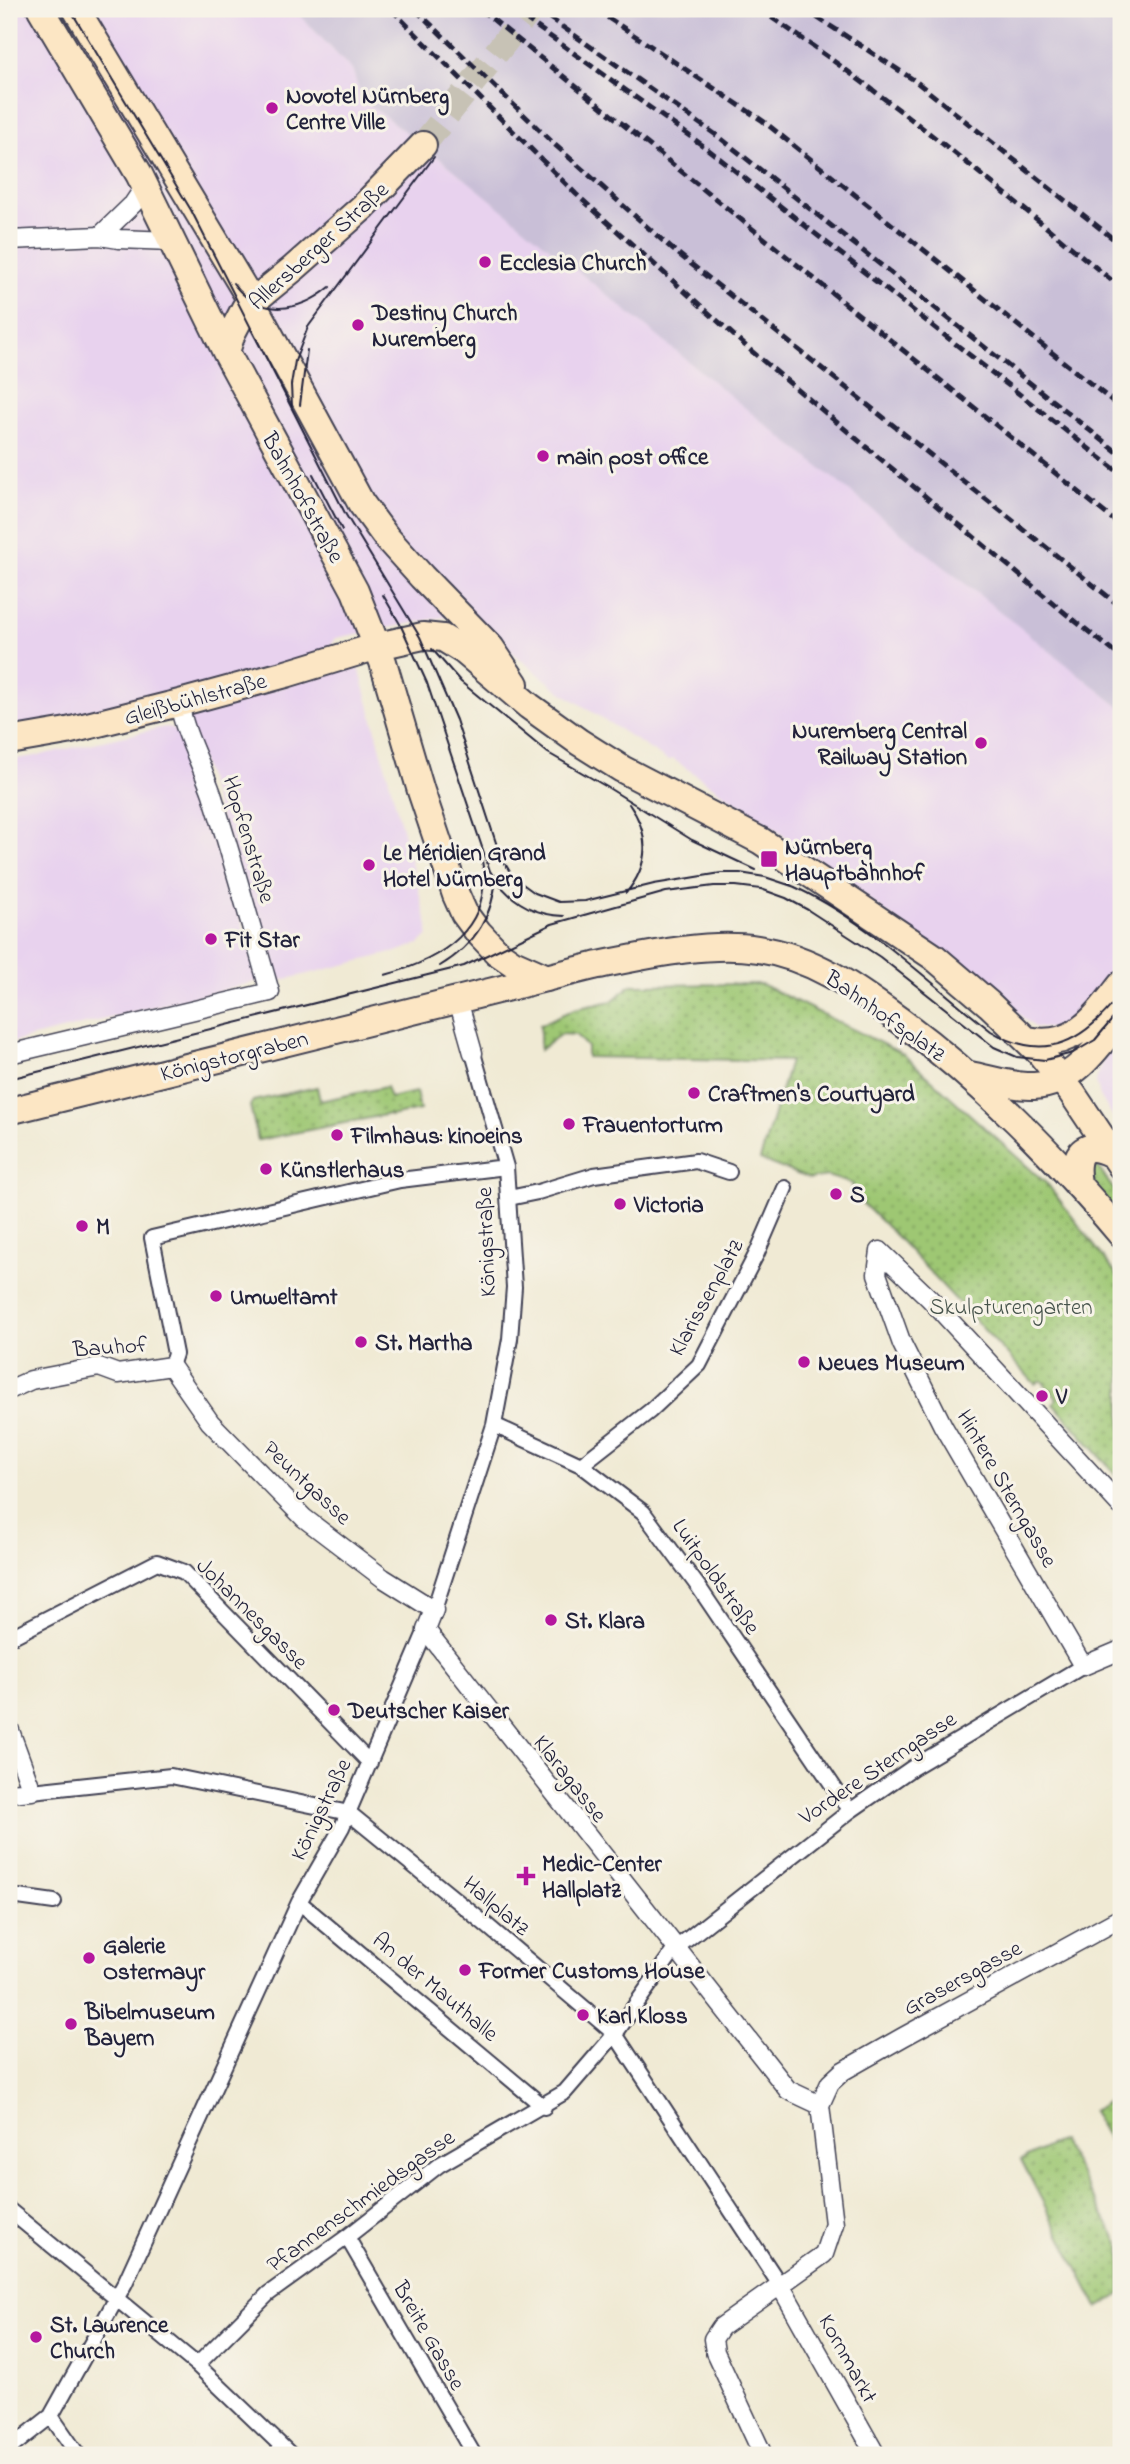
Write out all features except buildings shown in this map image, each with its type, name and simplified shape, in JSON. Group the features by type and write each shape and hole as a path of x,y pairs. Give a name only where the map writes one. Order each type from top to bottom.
{"main road":[{"name":"Bahnhofstraße","path":"41,9 114,129 145,186 226,352 355,591 378,646 426,808 464,913 497,952 513,963 547,978"},
{"name":"Bahnhofstraße","path":"76,9 252,302 354,492 386,537 491,648 529,706"},
{"name":"Allersberger Straße","path":"226,352 237,321 252,302 363,207 423,145"},
{"path":"378,646 423,636 443,638 464,651 529,706 570,736 622,769 761,841 831,886 933,957 1027,1040 1060,1078 1118,1161"},
{"name":"Gleißbühlstraße","path":"9,740 67,731 312,667 378,646"},
{"name":"Bahnhofsplatz","path":"458,1000 623,960 684,951 745,948 785,954 815,966 854,988 917,1033 968,1075 1030,1086 1060,1078 1084,1062 1121,1017"},
{"path":"1027,1040 1052,1042 1069,1037 1097,1015 1121,985"},
{"name":"Königstorgraben","path":"9,1111 458,1000"},
{"path":"968,1075 1079,1183 1121,1234"},
{"path":"1079,1183 1076,1163 1084,1150 1096,1147 1118,1161"}],"street":[{"path":"100,236 133,204 145,186"},
{"path":"9,240 100,236 171,241"},
{"name":"Hopfenstraße","path":"9,1054 270,992 211,792 186,733 179,702"},
{"path":"458,1000 473,1053"},
{"name":"Königstraße","path":"9,2449 51,2416 116,2299 299,1902 349,1813 434,1610 494,1425 510,1339 514,1287 506,1167 473,1053"},
{"path":"509,1198 593,1175 696,1161 729,1172"},
{"name":"Bauhof","path":"9,1390 31,1380 99,1367 118,1374 171,1366 174,1354 152,1238 400,1180 506,1167"},
{"name":"Klarissenplatz","path":"581,1465 650,1411 699,1365 757,1253 785,1188"},
{"name":"Hintere Sterngasse","path":"1083,1666 943,1426 902,1344 877,1273 880,1251 929,1298 1121,1506"},
{"name":"Peuntgasse","path":"171,1366 210,1422 304,1518 383,1578 434,1610"},
{"name":"Luitpoldstraße","path":"494,1425 581,1465 643,1512 700,1589 850,1811"},
{"name":"Johannesgasse","path":"9,1638 157,1562 184,1572 370,1763"},
{"name":"Klaragasse","path":"426,1630 788,2090 820,2105"},
{"name":"Vordere Sterngasse","path":"675,1949 850,1811 912,1768 1083,1666 1121,1650"},
{"path":"9,1728 32,1791"},
{"path":"9,1793 171,1776 349,1813"},
{"name":"Hallplatz","path":"349,1813 615,2034 780,2285"},
{"path":"9,1894 54,1902"},
{"name":"An der Mauthalle","path":"299,1902 544,2107"},
{"name":"Grasersgasse","path":"820,2105 830,2083 844,2071 1121,1919"},
{"path":"615,2034 675,1949"},
{"name":"Pfannenschmiedsgasse","path":"197,2365 268,2294 439,2165 544,2107 565,2092 615,2034"},
{"path":"763,2455 715,2352 713,2339 721,2327 824,2254 834,2224 820,2105"},
{"path":"9,2210 197,2365 291,2455"},
{"name":"Breite Gasse","path":"347,2237 474,2455"},
{"name":"Kornmarkt","path":"780,2285 876,2455"},
{"path":"51,2416 78,2455"}],"shaded area":[{"path":"9,9 294,9 353,71 361,98 447,164 1121,708 1121,970 1093,1007 1081,1018 1054,1029 1034,1027 824,863 673,759 668,761 560,691 515,655 470,612 336,638 328,650 286,665 9,732"},
{"path":"294,9 1121,9 1121,708 749,411 447,164 361,98 353,71"},
{"path":"355,666 360,671 428,926 428,935 419,944 396,952 275,982 186,715"},
{"path":"165,727 172,728 181,735 199,774 259,981 9,1043 9,760"},
{"path":"1121,1035 1121,1130 1100,1096 1096,1081 1103,1058"}],"green space":[{"name":"Skulpturengarten","path":"761,984 903,1054 1048,1185 1121,1281 1121,1480 1053,1403 1057,1398 1041,1380 1035,1384 852,1193 853,1184 827,1176 810,1179 760,1160 790,1061 587,1057 587,1047 576,1035 561,1034 540,1050 540,1025 574,1009 612,1001 631,985"},
{"path":"317,1087 320,1101 386,1087 390,1098 416,1092 420,1110 258,1140 250,1106 253,1101"},
{"path":"1095,1163 1121,1200 1121,1219 1090,1178 1089,1165"},
{"path":"1121,2094 1121,2164 1092,2111"},
{"path":"1061,2140 1121,2247 1121,2294 1098,2308 1021,2160"}],"tunnel":[{"path":"423,145 531,9"}],"tram line":[{"path":"70,9 191,210 346,515 420,637 456,720 500,855 513,877 535,893 559,902 585,901 654,884 721,873 765,877 795,887"},
{"path":"292,406 291,385 295,361 308,327 434,157"},
{"path":"233,283 243,295 255,302 280,308 306,302 330,287"},
{"path":"300,405 307,350"},
{"path":"313,474 342,530"},
{"path":"383,595 400,624 427,683 490,871 504,890 521,904 541,912 564,916"},
{"path":"432,649 461,682 548,753 692,840 756,870"},
{"path":"626,893 640,871 644,849 641,826 629,804"},
{"path":"385,975 425,960 459,937 480,905 484,884 482,860"},
{"path":"440,966 463,948 480,927 491,903 496,875"},
{"path":"788,884 816,898 869,932 991,1031 1011,1041 1030,1046 1048,1046 1064,1042 1094,1024 1121,994"},
{"path":"9,1079 464,966 552,924 666,892 714,886 761,889 808,910 880,957 994,1047 1017,1057 1045,1060 1073,1053 1095,1040 1121,1009"}],"railway":[{"path":"391,9 576,194 749,349 1121,657"},
{"path":"415,9 554,144 671,248 1121,607"},
{"path":"480,9 1121,526"},
{"path":"512,9 705,147 1121,474"},
{"path":"537,9 719,137 1121,455"},
{"path":"595,9 763,121 1121,408"},
{"path":"759,9 898,109 1121,288"},
{"path":"804,9 914,80 1121,245"}],"place":[{"name":"Novotel Nürnberg Centre Ville","path":"272,108"},
{"name":"Ecclesia Church","path":"485,262"},
{"name":"Destiny Church Nuremberg","path":"358,325"},
{"name":"main post office","path":"543,456"},
{"name":"Nuremberg Central Railway Station","path":"981,743"},
{"name":"Nürnberg Hauptbahnhof","path":"769,859"},
{"name":"Le Méridien Grand Hotel Nürnberg","path":"369,865"},
{"name":"Fit Star","path":"211,939"},
{"name":"Craftmen's Courtyard","path":"694,1093"},
{"name":"Frauentorturm","path":"569,1124"},
{"name":"Filmhaus: kinoeins","path":"337,1135"},
{"name":"Künstlerhaus","path":"266,1169"},
{"name":"S","path":"836,1194"},
{"name":"Victoria","path":"620,1204"},
{"name":"M","path":"82,1226"},
{"name":"Umweltamt","path":"216,1296"},
{"name":"St. Martha","path":"361,1342"},
{"name":"Neues Museum","path":"804,1362"},
{"name":"V","path":"1042,1396"},
{"name":"St. Klara","path":"551,1620"},
{"name":"Deutscher Kaiser","path":"334,1710"},
{"name":"Medic-Center Hallplatz","path":"526,1876"},
{"name":"Galerie Ostermayr","path":"89,1958"},
{"name":"Former Customs House","path":"465,1970"},
{"name":"Karl Kloss","path":"583,2015"},
{"name":"Bibelmuseum Bayern","path":"71,2024"},
{"name":"St. Lawrence Church","path":"36,2337"}]}
